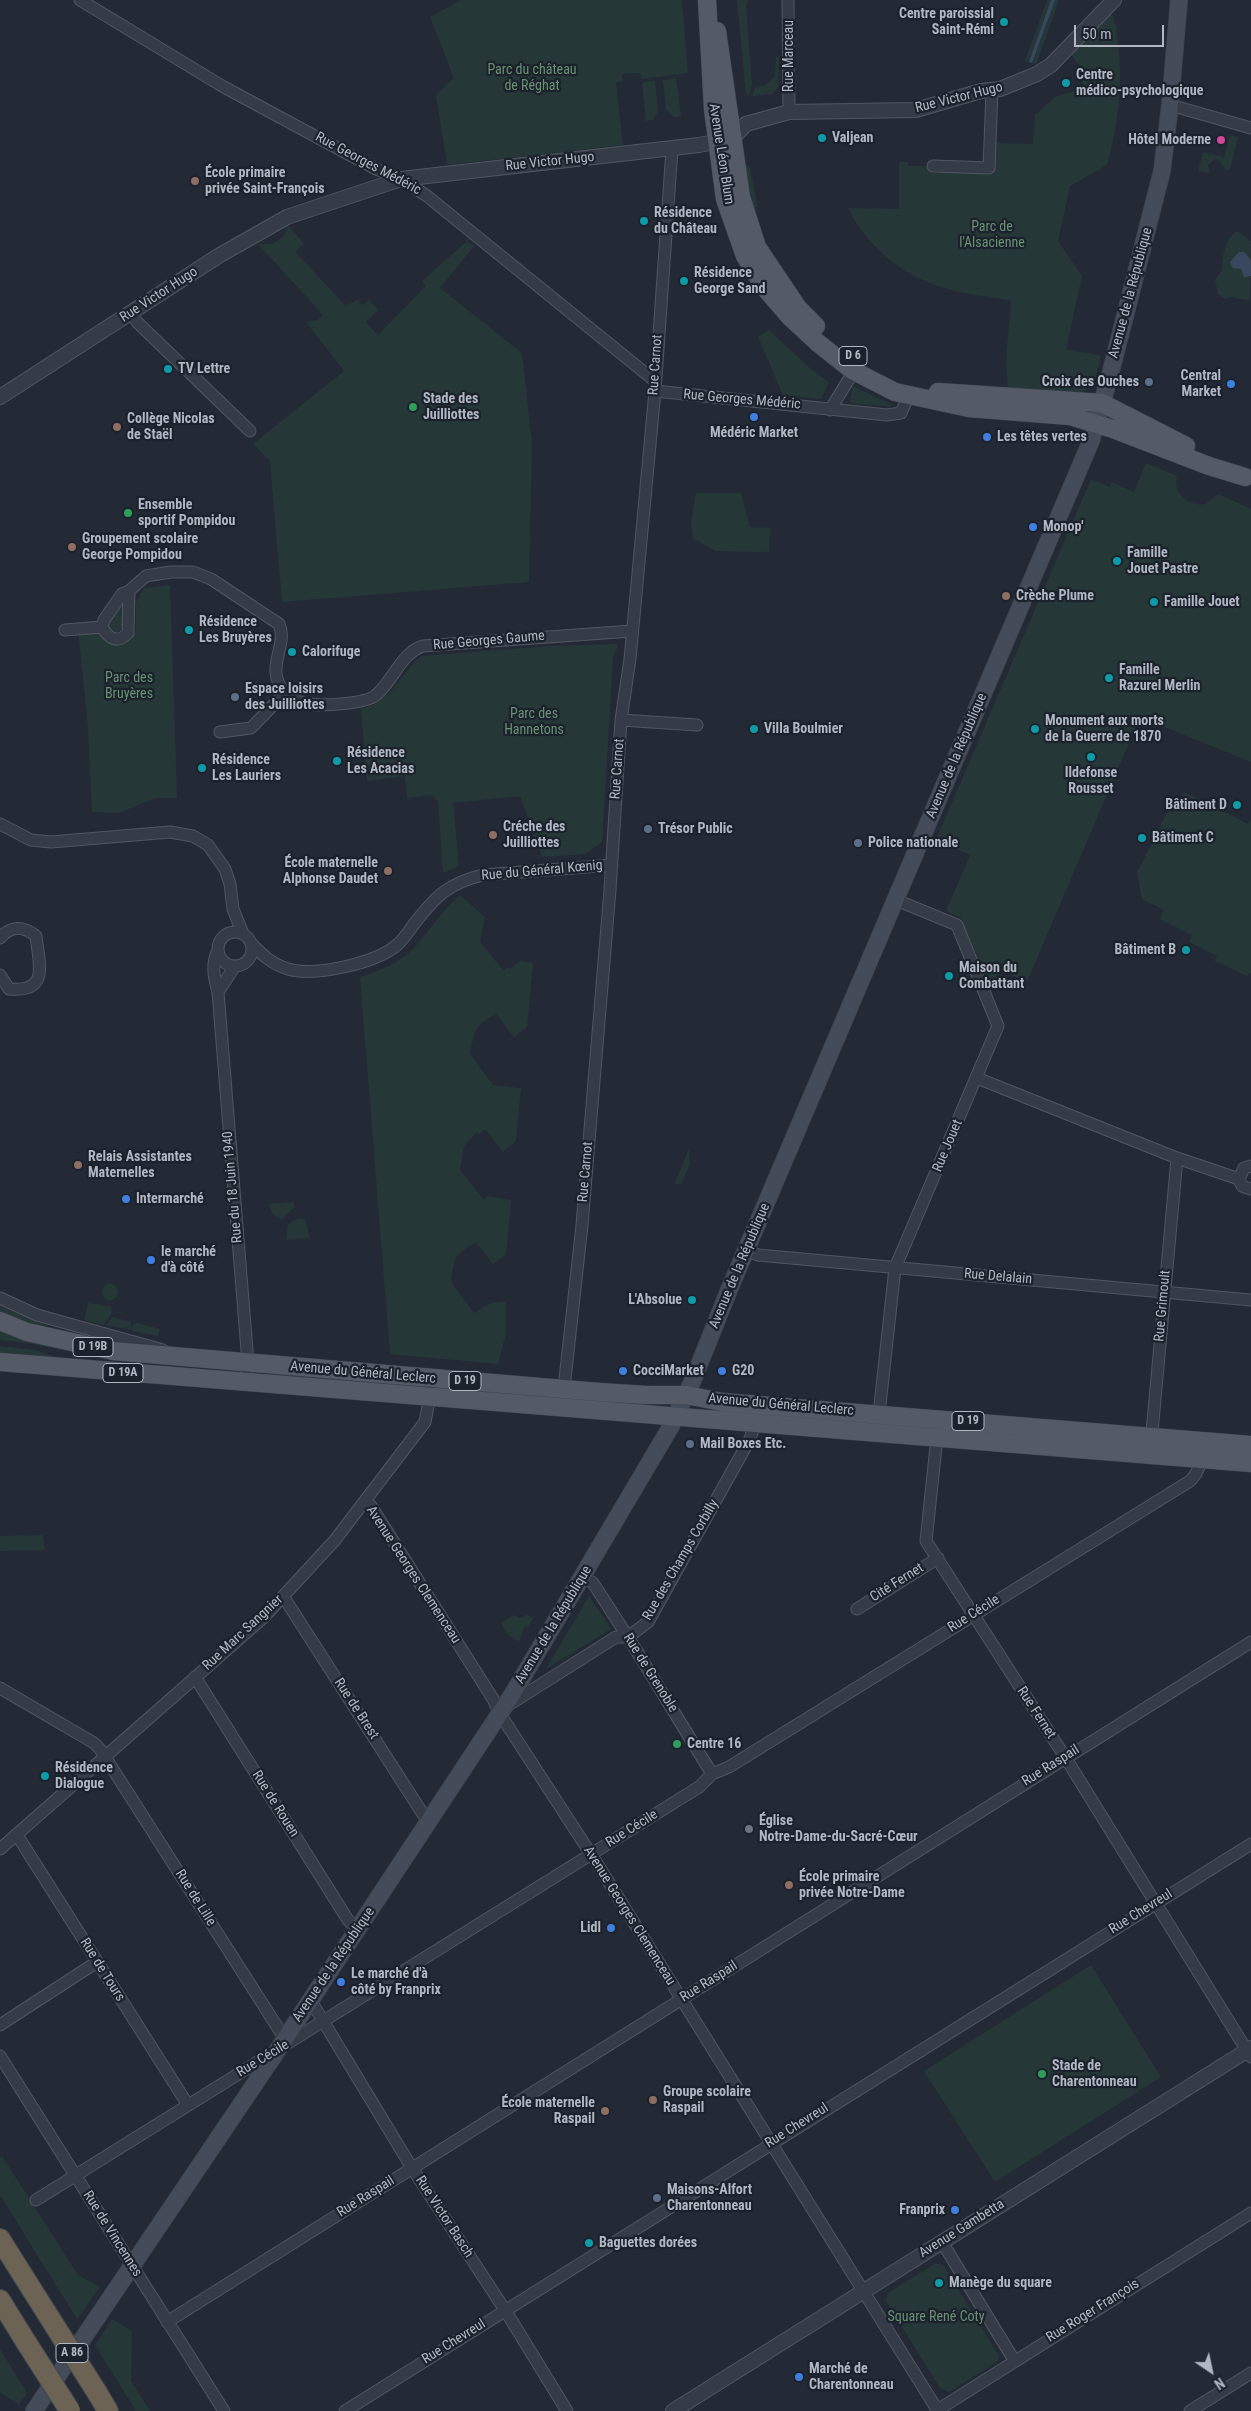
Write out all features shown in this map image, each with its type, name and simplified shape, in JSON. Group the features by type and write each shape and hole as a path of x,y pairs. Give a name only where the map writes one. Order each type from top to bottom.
{"highway":[{"name":"A 86","path":"0,2238 103,2403"},
{"name":"A 86","path":"0,2300 70,2411"}],"main road":[{"name":"Avenue Léon Blum","path":"707,0 709,59 724,140"},
{"name":"Avenue Léon Blum","path":"713,0 724,140 725,199 745,256 765,288 790,317 895,392 906,402 1070,416 1096,424"},
{"name":"Avenue de la République","path":"34,2411 281,2045 500,1714 675,1418 1096,424 1162,171 1170,105 1178,0"},
{"name":"Avenue Léon Blum","path":"854,364 932,392 1102,403"},
{"name":"D 6","path":"1102,403 1248,478"},
{"name":"D 6","path":"1096,424 1209,466 1248,478"},
{"name":"Avenue du Général Leclerc","path":"0,1321 27,1332 113,1351 646,1395 686,1394 712,1401 1251,1444"},
{"name":"Avenue du Général Leclerc","path":"0,1362 1251,1463"},
{"path":"550,1407 561,1398 564,1388"}],"street":[{"name":"Rue Georges Médéric","path":"80,0 222,86 376,169 401,179 427,196 478,236 655,386 830,410 887,415 898,414 906,402"},
{"name":"Rue Marceau","path":"788,0 789,112"},
{"name":"Rue Victor Hugo","path":"0,397 220,255 287,217 401,179 672,149 724,140 746,124 789,112 916,110 981,91 992,91 1028,78 1051,65 1114,0"},
{"path":"933,166 989,168 992,91"},
{"path":"1170,105 1251,128"},
{"name":"Rue Carnot","path":"564,1388 577,1283 612,865 621,720 632,631 655,386 672,149"},
{"path":"131,313 137,322 250,431"},
{"path":"830,410 839,398 854,364"},
{"path":"102,627 109,612 122,594 130,591 146,576 171,572 194,572 211,579 279,624 282,632 275,672 285,693 251,728 220,732"},
{"path":"102,627 108,637 113,640 122,639 128,633 130,591"},
{"path":"65,630 102,627"},
{"name":"Rue Georges Gaume","path":"285,693 308,704 363,701 375,697 410,654 423,646 632,631"},
{"path":"621,720 697,725"},
{"path":"0,824 31,840 51,842 170,832 193,836 208,845 225,869 230,884 233,909 243,934 251,943 252,952 248,960 234,966 218,992"},
{"name":"Rue du Général Kœnig","path":"251,943 268,960 290,970 335,968 366,961 382,955 396,946 441,892 462,880 483,875 612,865"},
{"name":"Rue Jouet","path":"879,1414 895,1268 998,1026 957,925 901,902 896,896"},
{"path":"233,909 225,936 221,940 218,950 222,960 234,966"},
{"path":"0,938 5,932 15,928 26,928 36,936 40,975 34,986 24,990 10,989 0,975"},
{"path":"225,936 234,933 243,934"},
{"name":"Rue du 18 Juin 1940","path":"218,950 214,959 214,979 218,992 246,1350 246,1383"},
{"name":"Rue du Général Kœnig","path":"248,960 268,960"},
{"path":"977,1078 1177,1158 1233,1178 1242,1186 1251,1189"},
{"name":"Rue Grimoult","path":"1150,1454 1177,1158"},
{"path":"1233,1178 1244,1168 1251,1166"},
{"name":"Rue Delalain","path":"746,1250 758,1255 1251,1300"},
{"path":"0,1298 37,1315 188,1358"},
{"name":"Rue Marc Sangnier","path":"0,1849 258,1623 324,1553 425,1422 432,1378"},
{"path":"857,1431 879,1414"},
{"path":"936,1438 938,1418"},
{"name":"Rue des Champs Corbilly","path":"500,1714 515,1700 616,1638 628,1637 648,1622 750,1439 755,1423"},
{"name":"Rue Fernet","path":"936,1438 926,1541 1065,1757 1154,1904 1250,2052"},
{"name":"Rue Cécile","path":"36,2200 281,2045 323,2023 701,1786 712,1774 729,1768 973,1614 1190,1481 1197,1472 1202,1459 1204,1441"},
{"name":"Avenue Georges Clemenceau","path":"364,1502 371,1506 493,1699 500,1714 772,2142 937,2411"},
{"name":"Cité Fernet","path":"857,1609 938,1558"},
{"name":"Rue de Grenoble","path":"583,1576 593,1584 628,1637 712,1774"},
{"name":"Rue de Brest","path":"283,1596 428,1822"},
{"name":"Rue Raspail","path":"167,2322 1251,1642"},
{"name":"Rue de Rouen","path":"195,1677 348,1920 357,1930"},
{"name":"Rue de Lille","path":"0,1688 94,1743 104,1756 281,2045"},
{"name":"Rue de Tours","path":"16,1835 188,2105"},
{"name":"Rue Chevreul","path":"344,2411 1251,1844"},
{"path":"0,2025 97,1962"},
{"name":"Rue Victor Basch","path":"310,2000 412,2168 505,2310 567,2411"},
{"name":"Avenue Gambetta","path":"673,2411 1250,2052"},
{"name":"Rue de Vincennes","path":"1,2062 75,2175 224,2411"},
{"name":"Rue Roger François","path":"937,2411 1014,2360 1251,2213"},
{"path":"942,2242 1014,2360"},
{"path":"1190,2411 1251,2373"}],"green space":[{"name":"Parc du château de Réghat","path":"461,0 682,0 688,73 641,79 640,73 622,74 623,81 616,83 623,145 447,165 436,95 454,78 430,17"},
{"path":"737,0 748,0 746,5 752,85 749,95 746,94"},
{"path":"1047,0 1051,0 1029,62 1025,61"},
{"path":"1055,0 1059,0 1036,65 1032,63"},
{"name":"Parc de l'Alsacienne","path":"1110,13 1118,30 1116,31 1120,64 1115,132 1107,165 1070,186 1058,241 1082,276 1066,349 1101,356 1094,383 1080,394 1008,388 1006,361 1011,300 971,294 935,285 902,269 887,258 868,239 849,208 899,209 899,162 908,162 908,166 925,166 932,173 992,172 996,143 1033,144 1035,115 1055,97 1083,88 1082,70 1071,54"},
{"path":"776,56 779,59 778,87 772,94 752,96 755,88 766,85 775,76"},
{"path":"676,78 681,116 674,117 666,110 663,80"},
{"path":"655,81 658,111 653,120 646,121 642,82"},
{"path":"1230,135 1238,137 1230,169 1227,171 1216,158 1208,165 1210,173 1198,171 1203,152 1224,157"},
{"path":"749,165 758,207 753,207 750,192 745,190 741,166"},
{"name":"Stade des Juilliottes","path":"288,225 304,244 295,252 345,305 358,300 362,305 369,300 378,310 366,322 378,335 426,286 422,281 467,241 474,246 440,288 522,353 532,443 529,582 282,602 270,461 253,444 344,371 306,322 318,320 323,315 258,244 273,244 284,236"},
{"path":"1237,231 1251,241 1250,301 1232,297 1225,299 1218,294 1215,280 1222,270 1227,243"},
{"path":"769,330 812,370 829,382 821,399 783,395 758,337"},
{"path":"853,386 891,404 891,407 852,403 850,399"},
{"path":"1146,463 1177,476 1176,482 1179,494 1188,501 1206,504 1218,494 1251,509 1251,762 1140,717 1027,982 1002,971 990,986 961,918 946,911 970,855 936,840 1091,479 1110,487 1112,482 1134,492"},
{"path":"696,493 741,493 750,527 770,528 769,552 716,551 693,538 691,523"},
{"name":"Parc des Bruyères","path":"170,585 177,798 155,798 119,813 92,812 88,726 78,629 102,627 108,637 136,632 136,602 144,588"},
{"path":"126,595 124,625 115,635 109,633 106,623"},
{"name":"Parc des Hannetons","path":"618,644 613,658 602,842 585,854 542,857 520,796 453,803 459,866 443,873 438,801 430,795 407,798 405,776 367,781 361,709 378,702 392,690 416,660 422,656 550,646"},
{"path":"1184,792 1248,824 1251,819 1251,973 1247,976 1215,961 1217,956 1189,942 1192,935 1160,919 1164,910 1142,899 1137,873 1168,811 1173,813"},
{"path":"460,895 485,917 480,942 504,971 520,961 533,963 527,1027 514,1037 496,1014 484,1021 477,1029 470,1054 493,1085 521,1088 516,1141 503,1152 485,1129 479,1134 477,1132 464,1146 460,1170 484,1200 488,1196 511,1200 506,1255 493,1264 476,1242 459,1253 455,1261 451,1282 474,1313 491,1303 506,1301 506,1333 498,1364 390,1354 360,977 389,966 402,958 414,948"},
{"path":"689,1149 690,1164 681,1185 675,1183"},
{"path":"294,1202 294,1207 282,1219 277,1218 273,1214 269,1204"},
{"path":"299,1218 305,1219 310,1238 286,1240 288,1224"},
{"path":"110,1284 116,1286 118,1292 116,1298 110,1300 104,1298 102,1292 104,1286"},
{"path":"89,1300 90,1303 112,1307 111,1315 103,1325 84,1320"},
{"path":"0,1306 47,1326 45,1328 0,1312"},
{"path":"113,1317 131,1322 131,1330 106,1325"},
{"path":"138,1323 160,1329 158,1336 132,1331 133,1324"},
{"path":"0,1329 105,1357 0,1340"},
{"path":"0,1346 34,1350 67,1360 0,1355"},
{"path":"271,1371 404,1382 403,1389 270,1378"},
{"path":"43,1535 45,1550 0,1551 0,1536"},
{"path":"589,1596 611,1629 546,1669"},
{"path":"514,1615 519,1618 527,1615 533,1618 528,1627 525,1625 519,1642 506,1633 501,1623"},
{"name":"Stade de Charentonneau","path":"1091,1965 1161,2077 995,2182 924,2071"},
{"path":"2,2156 78,2275 100,2287 77,2319 0,2195 0,2157"},
{"name":"Square René Coty","path":"936,2263 944,2266 999,2356 998,2361 949,2392 940,2388 886,2301 888,2293"},
{"path":"112,2319 132,2331 131,2381 150,2411 136,2411 95,2345"},
{"path":"0,2349 27,2393 19,2405 0,2392"}],"water":[{"path":"1051,0 1055,0 1032,63 1029,62"},
{"path":"1239,252 1244,252 1251,260 1251,276 1244,277 1241,269 1233,268 1230,262"}],"place":[{"name":"Centre paroissial Saint-Rémi","path":"1004,22"},
{"name":"Centre médico-psychologique","path":"1066,83"},
{"name":"Valjean","path":"822,138"},
{"name":"Hôtel Moderne","path":"1221,140"},
{"name":"École primaire privée Saint-François","path":"195,181"},
{"name":"Résidence du Château","path":"644,221"},
{"name":"Résidence George Sand","path":"684,281"},
{"name":"TV Lettre","path":"168,369"},
{"name":"Croix des Ouches","path":"1149,382"},
{"name":"Central Market","path":"1231,384"},
{"name":"Stade des Juilliottes","path":"413,407"},
{"name":"Médéric Market","path":"754,417"},
{"name":"Collège Nicolas de Staël","path":"117,427"},
{"name":"Les têtes vertes","path":"987,437"},
{"name":"Ensemble sportif Pompidou","path":"128,513"},
{"name":"Monop'","path":"1033,527"},
{"name":"Groupement scolaire George Pompidou","path":"72,547"},
{"name":"Famille Jouet Pastre","path":"1117,561"},
{"name":"Crèche Plume","path":"1006,596"},
{"name":"Famille Jouet","path":"1154,602"},
{"name":"Résidence Les Bruyères","path":"189,630"},
{"name":"Calorifuge","path":"292,652"},
{"name":"Famille Razurel Merlin","path":"1109,678"},
{"name":"Espace loisirs des Juilliottes","path":"235,697"},
{"name":"Villa Boulmier","path":"754,729"},
{"name":"Monument aux morts de la Guerre de 1870","path":"1035,729"},
{"name":"Ildefonse Rousset","path":"1091,757"},
{"name":"Résidence Les Acacias","path":"337,761"},
{"name":"Résidence Les Lauriers","path":"202,768"},
{"name":"Bâtiment D","path":"1237,805"},
{"name":"Trésor Public","path":"648,829"},
{"name":"Créche des Juilliottes","path":"493,835"},
{"name":"Bâtiment C","path":"1142,838"},
{"name":"Police nationale","path":"858,843"},
{"name":"École maternelle Alphonse Daudet","path":"388,871"},
{"name":"Bâtiment B","path":"1186,950"},
{"name":"Maison du Combattant","path":"949,976"},
{"name":"Relais Assistantes Maternelles","path":"78,1165"},
{"name":"Intermarché","path":"126,1199"},
{"name":"le marché d'à côté","path":"151,1260"},
{"name":"L'Absolue","path":"692,1300"},
{"name":"CocciMarket","path":"623,1371"},
{"name":"G20","path":"722,1371"},
{"name":"Mail Boxes Etc.","path":"690,1444"},
{"name":"Centre 16","path":"677,1744"},
{"name":"Résidence Dialogue","path":"45,1776"},
{"name":"Église Notre-Dame-du-Sacré-Cœur","path":"749,1829"},
{"name":"École primaire privée Notre-Dame","path":"789,1885"},
{"name":"Lidl","path":"611,1928"},
{"name":"Le marché d'à côté by Franprix","path":"341,1982"},
{"name":"Stade de Charentonneau","path":"1042,2074"},
{"name":"Groupe scolaire Raspail","path":"653,2100"},
{"name":"École maternelle Raspail","path":"605,2111"},
{"name":"Maisons-Alfort Charentonneau","path":"657,2198"},
{"name":"Franprix","path":"955,2210"},
{"name":"Baguettes dorées","path":"589,2243"},
{"name":"Manège du square","path":"939,2283"},
{"name":"Marché de Charentonneau","path":"799,2377"}]}
